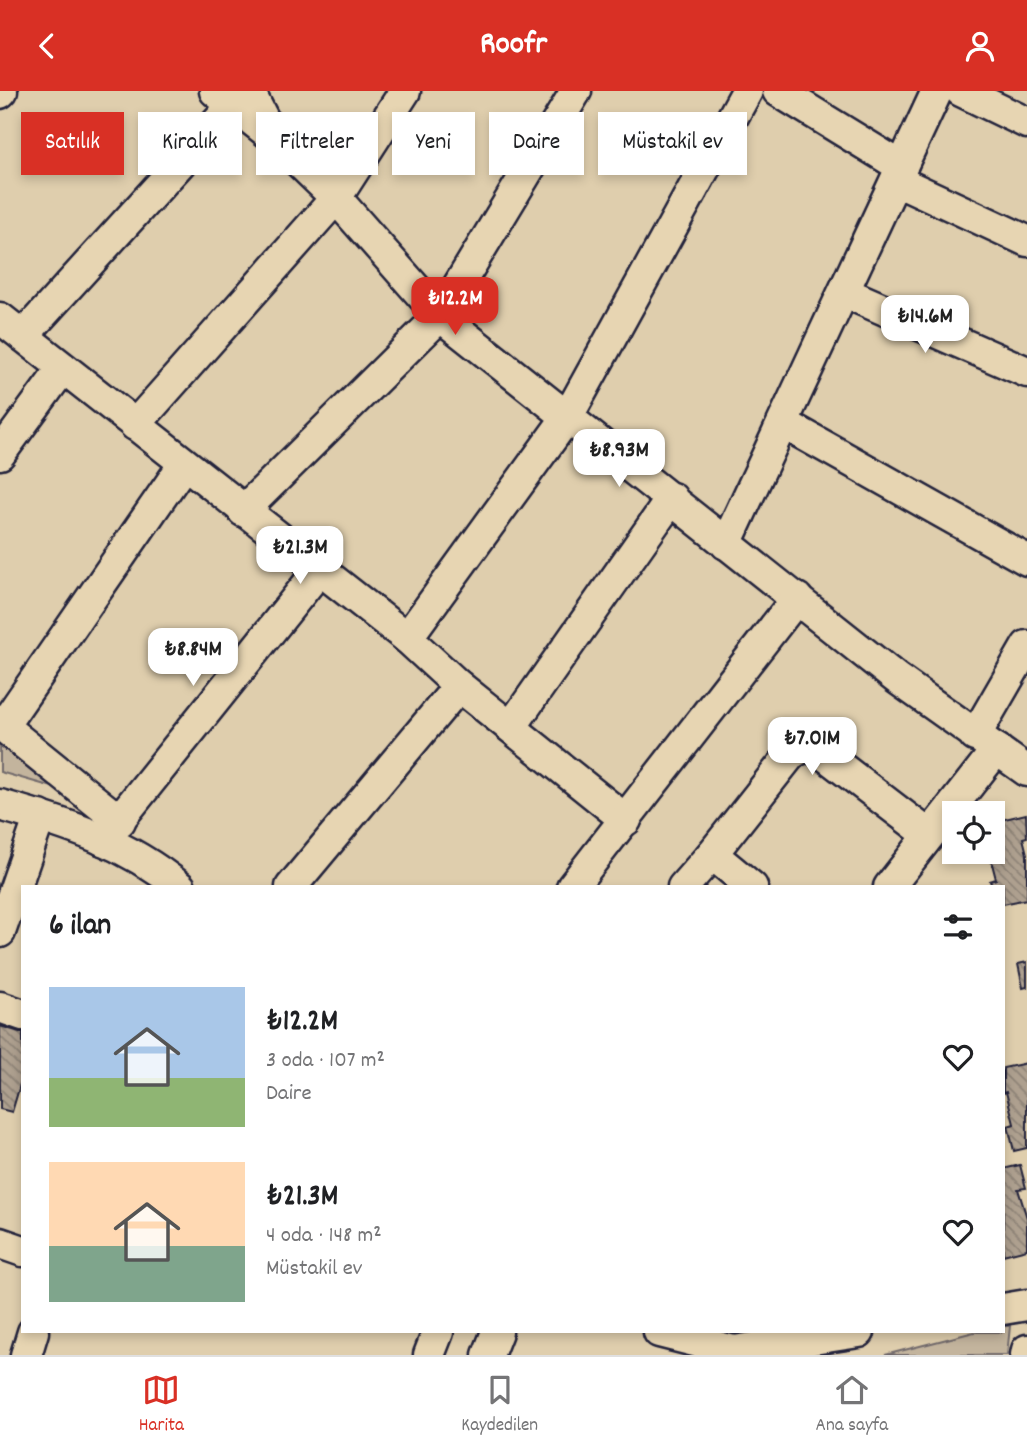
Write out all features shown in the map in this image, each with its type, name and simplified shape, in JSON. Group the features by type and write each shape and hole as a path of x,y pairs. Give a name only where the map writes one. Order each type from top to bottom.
{"street":[{"path":"135,425 335,198 405,91"},
{"path":"243,511 440,316 576,91"},
{"path":"407,638 568,416 747,91"},
{"path":"778,91 899,174 1027,241"},
{"path":"726,544 937,91"},
{"path":"961,91 1027,123"},
{"path":"626,820 459,685 407,638 11,327 233,96 335,198 440,316 672,498 726,544 986,743 1027,771"},
{"path":"844,292 1027,372"},
{"path":"0,454 64,368"},
{"path":"783,423 1027,559"},
{"path":"169,883 150,862 111,831 2,725 184,464"},
{"path":"511,727 672,498"},
{"path":"111,831 320,569"},
{"path":"574,885 797,598"},
{"path":"890,885 929,835 986,743 1027,646"},
{"path":"293,885 459,685"},
{"path":"685,885 791,754 803,747 817,749 929,835"},
{"path":"0,805 111,831"},
{"path":"0,932 40,816"},
{"path":"712,854 750,885"},
{"path":"0,1007 21,1014"},
{"path":"0,1243 21,1250"},
{"path":"1005,1309 1027,1305"},
{"path":"26,1355 33,1333"},
{"path":"429,1355 438,1333"},
{"path":"488,1355 497,1333"},
{"path":"664,1333 731,1346 850,1333"}],"shaded area":[{"path":"0,743 70,792 0,772"},
{"path":"1005,1326 1010,1326 1007,1355 885,1355 970,1333 1005,1333"}],"building":[{"path":"1026,814 1027,837 1023,838 1027,854 1027,899 1005,904 1005,885 991,885 990,881 996,879 992,864 1005,864 1005,819"},
{"path":"1027,962 1027,987 1023,988 1018,964"},
{"path":"0,1026 21,1032 21,1082 12,1112 0,1109"},
{"path":"1027,1063 1027,1148 1014,1151 1008,1126 1014,1124 1005,1092 1005,1068"},
{"path":"1020,1165 1026,1188 1018,1189 1027,1218 1027,1249 1005,1254 1005,1169"}]}
